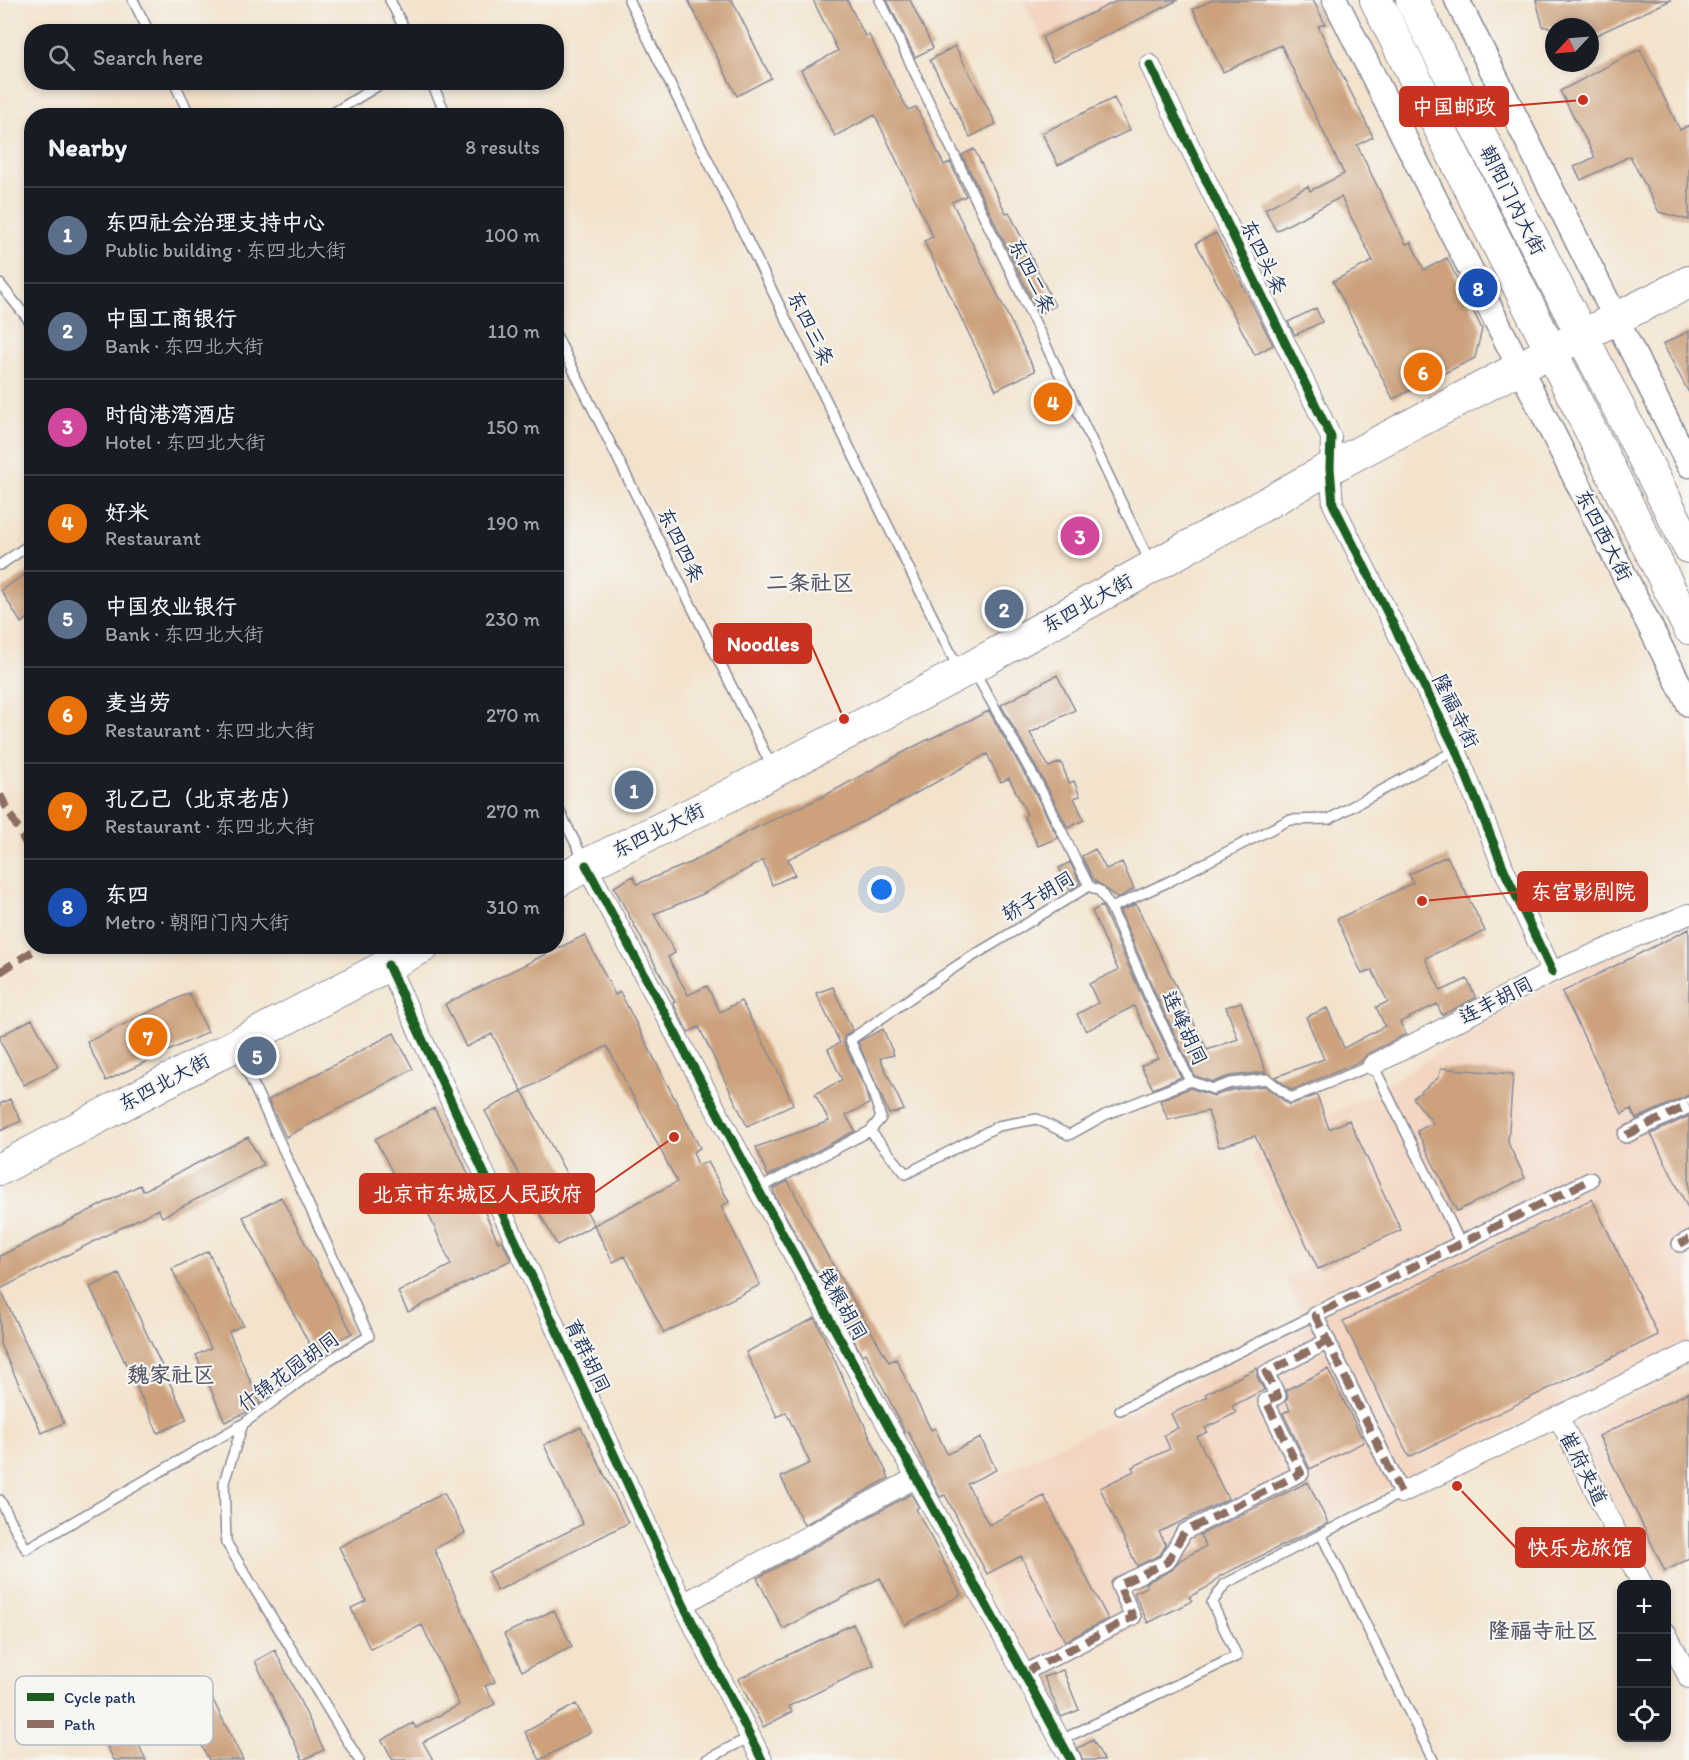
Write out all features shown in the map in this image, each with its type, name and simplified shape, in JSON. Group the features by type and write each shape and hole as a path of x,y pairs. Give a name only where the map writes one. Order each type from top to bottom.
{"main road":[{"name":"朝阳门内大街","path":"1376,0 1551,351"},
{"name":"朝阳门内大街","path":"1412,0 1582,335"},
{"name":"东四北大街","path":"564,877 774,772 966,670 1330,468 1519,367 1689,282"},
{"path":"1582,335 1689,547"},
{"name":"东四西大街","path":"1551,351 1689,628"},
{"name":"东四北大街","path":"3,1164 236,1045 386,960 402,954"}],"street":[{"path":"1335,0 1519,367"},
{"name":"朝阳门内大街","path":"1457,0 1616,319"},
{"name":"东四头条","path":"1150,65 1331,437 1330,468"},
{"path":"1616,319 1689,465"},
{"name":"东四西大街","path":"1519,367 1689,704"},
{"name":"隆福寺街","path":"1330,468 1333,504 1456,750 1505,872 1552,972"},
{"name":"钱粮胡同","path":"586,865 758,1189 1071,1760"},
{"name":"连丰胡同","path":"1373,1065 1552,972 1689,914"},
{"name":"育群胡同","path":"386,960 682,1604 762,1760"},
{"path":"1626,1135 1689,1105"},
{"path":"1590,1180 1316,1315 1401,1493 1689,1353"},
{"path":"1024,1673 1133,1617 1119,1585 1167,1562 1184,1532 1300,1473 1266,1401 1278,1396 1266,1373 1328,1341"},
{"name":"崔府夹道","path":"1558,1416 1640,1580"},
{"path":"682,1604 917,1477"},
{"path":"1667,1634 1689,1678"}],"lane":[{"path":"134,0 145,24"},
{"path":"390,0 402,24"},
{"name":"东四三条","path":"629,0 966,670 1039,786 1089,886"},
{"name":"东四二条","path":"879,0 1152,567"},
{"path":"178,90 186,108"},
{"path":"341,108 371,90"},
{"path":"435,90 443,108"},
{"path":"0,284 24,314"},
{"name":"东四四条","path":"564,350 774,772"},
{"path":"0,565 24,548"},
{"path":"1111,908 1168,882 1289,820 1329,819 1456,750"},
{"path":"564,820 586,865"},
{"name":"轿子胡同","path":"870,1131 881,1118 871,1086 850,1040 958,965 1089,886 1100,891 1111,908"},
{"name":"连峰胡同","path":"1111,908 1154,1007 1190,1081 1213,1089 1231,1083 1267,1079 1291,1098 1373,1065"},
{"name":"什锦花园胡同","path":"236,1045 369,1336 329,1360 243,1424 224,1482 226,1542 359,1760"},
{"path":"1373,1065 1461,1244"},
{"path":"758,1189 870,1131 906,1174 998,1126 1037,1119 1069,1135 1105,1115 1190,1081"},
{"path":"1120,1410 1316,1315"},
{"path":"0,1500 26,1549 243,1424"},
{"path":"1061,1740 1237,1656 1212,1603 1225,1584 1401,1493"},
{"path":"1321,1534 1433,1760"},
{"path":"706,1760 750,1737"}],"shaded area":[{"path":"1023,0 1179,0 1053,62"},
{"path":"1689,921 1689,1342 1409,1476 1336,1518 1220,1576 1210,1586 1190,1597 1192,1601 1037,1676 946,1500 1308,1327 1285,1278 1308,1267 1251,1153 1373,1093 1553,983"},
{"path":"1689,1370 1689,1560 1650,1579 1575,1426"}],"building":[{"path":"688,0 732,0 771,78 737,96"},
{"path":"813,0 847,0 865,36 869,35 908,110 916,107 944,165 950,162 966,196 952,202 1035,371 996,390 924,241 933,237 875,115 835,136 801,70 838,51"},
{"path":"887,0 910,0 933,48 915,57"},
{"path":"1119,0 1178,0 1053,62 1042,37"},
{"path":"1213,0 1313,0 1325,24 1318,26 1373,137 1357,145 1406,244 1411,242 1424,270 1447,258 1482,329 1475,358 1393,399 1333,281 1373,261 1341,197 1276,231 1265,209 1308,186 1310,191 1344,174 1281,45 1223,72 1193,9"},
{"path":"1536,0 1671,0 1599,34 1599,18 1545,18 1545,27 1543,27"},
{"path":"955,46 996,124 970,137 930,60"},
{"path":"1640,49 1680,130 1689,125 1689,220 1659,212 1630,156 1581,180 1574,167 1595,157 1560,91"},
{"path":"1114,98 1130,130 1058,165 1042,133"},
{"path":"974,149 1006,213 1009,212 1055,306 1039,314 962,155"},
{"path":"1216,233 1273,345 1255,355 1196,243"},
{"path":"1316,308 1322,322 1295,335 1288,322"},
{"path":"1689,331 1689,393 1663,344"},
{"path":"24,575 24,621 21,623 1,590"},
{"path":"1057,675 1075,710 1030,733 1049,767 1061,762 1069,783 1074,781 1080,796 1074,798 1084,820 1068,828 1001,705"},
{"path":"989,711 1058,838 1038,846 1024,816 1027,814 1009,778 1001,782 987,754 884,811 788,859 795,875 772,885 763,860 703,894 654,914 675,953 668,957 688,995 707,986 720,1012 741,1001 774,1062 793,1104 747,1126 699,1027 688,1032 673,1003 675,1002 614,887 633,876 637,884 690,863 747,832 824,796 919,744"},
{"path":"1095,849 1106,869 1122,862 1134,889 1117,898 1093,879 1082,856"},
{"path":"1447,856 1485,931 1425,958 1441,991 1467,979 1476,998 1442,1015 1437,1004 1400,1022 1406,1034 1367,1054 1362,1061 1292,1090 1275,1077 1324,1059 1306,1017 1327,1008 1344,1048 1385,1026 1376,1007 1388,1002 1372,970 1362,974 1337,919 1413,883 1409,874"},
{"path":"1070,862 1080,883 1070,890 1059,868"},
{"path":"1136,904 1207,1050 1238,1039 1226,1007 1241,1002 1266,1072 1230,1076 1213,1082 1195,1076 1160,1004 1120,911"},
{"path":"1102,906 1148,1010 1181,1077 1153,1089 1141,1066 1158,1058 1134,1006 1086,1031 1077,1014 1098,1003 1089,984 1118,970 1092,911"},
{"path":"1689,929 1689,1095 1636,1119 1631,1109 1622,1114 1562,992"},
{"path":"585,935 615,995 620,992 700,1148 693,1152 698,1165 708,1162 729,1202 721,1206 760,1285 664,1333 625,1256 613,1262 594,1225 677,1182 607,1046 522,1091 492,1034 466,1047 445,1004 546,954 564,954 564,945"},
{"path":"833,987 852,1030 844,1036 844,1043 865,1088 869,1104 846,1115 855,1131 768,1176 756,1147 829,1121 815,1094 842,1080 828,1049 840,1043 816,993"},
{"path":"189,993 208,1032 106,1081 87,1042"},
{"path":"32,1019 58,1067 24,1085 0,1041 0,1036"},
{"path":"883,1029 894,1055 880,1058 904,1110 889,1114 858,1042"},
{"path":"394,1033 413,1069 286,1137 268,1100"},
{"path":"1441,1068 1513,1074 1508,1143 1525,1178 1457,1211 1417,1131 1433,1123 1413,1098 1439,1077"},
{"path":"1265,1086 1289,1105 1317,1095 1329,1129 1349,1120 1401,1230 1318,1269 1255,1136 1219,1147 1208,1111 1168,1120 1160,1100 1190,1088 1214,1096 1232,1090"},
{"path":"522,1091 594,1225 557,1245 485,1111"},
{"path":"10,1099 21,1121 0,1131 0,1104"},
{"path":"434,1108 462,1160 498,1242 502,1240 511,1260 408,1312 398,1292 451,1265 415,1183 402,1190 375,1139"},
{"path":"1689,1116 1689,1210 1651,1134"},
{"path":"248,1137 263,1165 162,1217 158,1209 0,1289 0,1256 140,1185 143,1191"},
{"path":"788,1181 827,1255 889,1362 896,1359 931,1430 935,1428 947,1454 981,1438 996,1470 967,1484 989,1525 1044,1496 1108,1619 1065,1641 1021,1556 987,1574 945,1495 940,1497 908,1431 905,1433 866,1353 862,1355 775,1196 773,1189"},
{"path":"281,1197 352,1333 314,1353 243,1217"},
{"path":"1592,1199 1658,1335 1409,1457 1343,1321"},
{"path":"208,1251 243,1325 229,1332 260,1403 225,1422 196,1355 211,1348 172,1269"},
{"path":"119,1274 187,1420 158,1433 90,1287"},
{"path":"0,1289 64,1423 42,1433 0,1344"},
{"path":"815,1318 889,1478 804,1525 781,1477 810,1463 786,1412 777,1417 746,1352"},
{"path":"1257,1368 1257,1377 1264,1390 1232,1406 1236,1413 1205,1428 1207,1432 1197,1437 1228,1499 1159,1532 1166,1545 1160,1555 1137,1566 1100,1488 1134,1471 1132,1467 1170,1449 1164,1435 1178,1428 1171,1414 1207,1397 1205,1394"},
{"path":"1328,1369 1364,1442 1310,1469 1283,1413 1290,1410 1286,1401 1288,1396 1286,1390"},
{"path":"1689,1392 1689,1559 1665,1571 1599,1436"},
{"path":"581,1427 628,1523 497,1591 488,1572 583,1524 544,1445"},
{"path":"1308,1482 1328,1523 1220,1576 1210,1586 1189,1597 1192,1601 1148,1623 1134,1593 1147,1587 1145,1583 1172,1570 1180,1560 1206,1546 1200,1535"},
{"path":"444,1493 465,1533 434,1549 495,1682 485,1686 495,1704 423,1742 433,1760 393,1760 382,1740 413,1723 416,1728 459,1705 422,1625 370,1649 351,1608 366,1601 339,1547"},
{"path":"911,1494 919,1507 916,1509 961,1595 905,1625 880,1578 783,1629 757,1578"},
{"path":"554,1610 572,1647 522,1671 504,1634"},
{"path":"853,1624 874,1665 789,1706 792,1712 763,1727 738,1679"},
{"path":"275,1650 324,1750 303,1760 255,1661"},
{"path":"1063,1670 1079,1710 1061,1717 1044,1677"},
{"path":"213,1700 243,1760 209,1760 201,1745 213,1745"},
{"path":"576,1704 591,1732 540,1760 525,1732"},
{"path":"1093,1740 1104,1760 1083,1760 1078,1748"},
{"path":"106,1745 139,1745 146,1760 114,1760"}],"marked path":[{"path":"0,795 24,840"},
{"path":"0,972 28,954"},
{"path":"1626,1135 1689,1105"},
{"path":"1401,1493 1315,1315 1590,1180"},
{"path":"1680,1244 1689,1239"},
{"path":"1024,1673 1133,1617 1119,1585 1167,1562 1184,1532 1301,1473 1266,1401 1278,1396 1266,1373 1328,1341"}],"cycle path":[{"path":"1150,65 1331,437 1330,468 1333,504 1456,750 1505,872 1552,972"},
{"path":"586,865 758,1189 1071,1760"},
{"path":"388,965 683,1604 762,1760"}],"place":[{"name":"中国邮政","path":"1583,100"},
{"name":"东四","path":"1478,288"},
{"name":"麦当劳","path":"1423,372"},
{"name":"好米","path":"1053,402"},
{"name":"时尚港湾酒店","path":"1080,536"},
{"name":"中国工商银行","path":"1004,609"},
{"name":"Noodles","path":"844,719"},
{"name":"东四社会治理支持中心","path":"634,790"},
{"name":"东宫影剧院","path":"1422,901"},
{"name":"孔乙己（北京老店）","path":"148,1037"},
{"name":"中国农业银行","path":"257,1056"},
{"name":"北京市东城区人民政府","path":"674,1137"},
{"name":"快乐龙旅馆","path":"1457,1486"}],"district":[{"name":"二条社区","path":"810,582"},
{"name":"魏家社区","path":"171,1374"},
{"name":"隆福寺社区","path":"1543,1630"}]}
